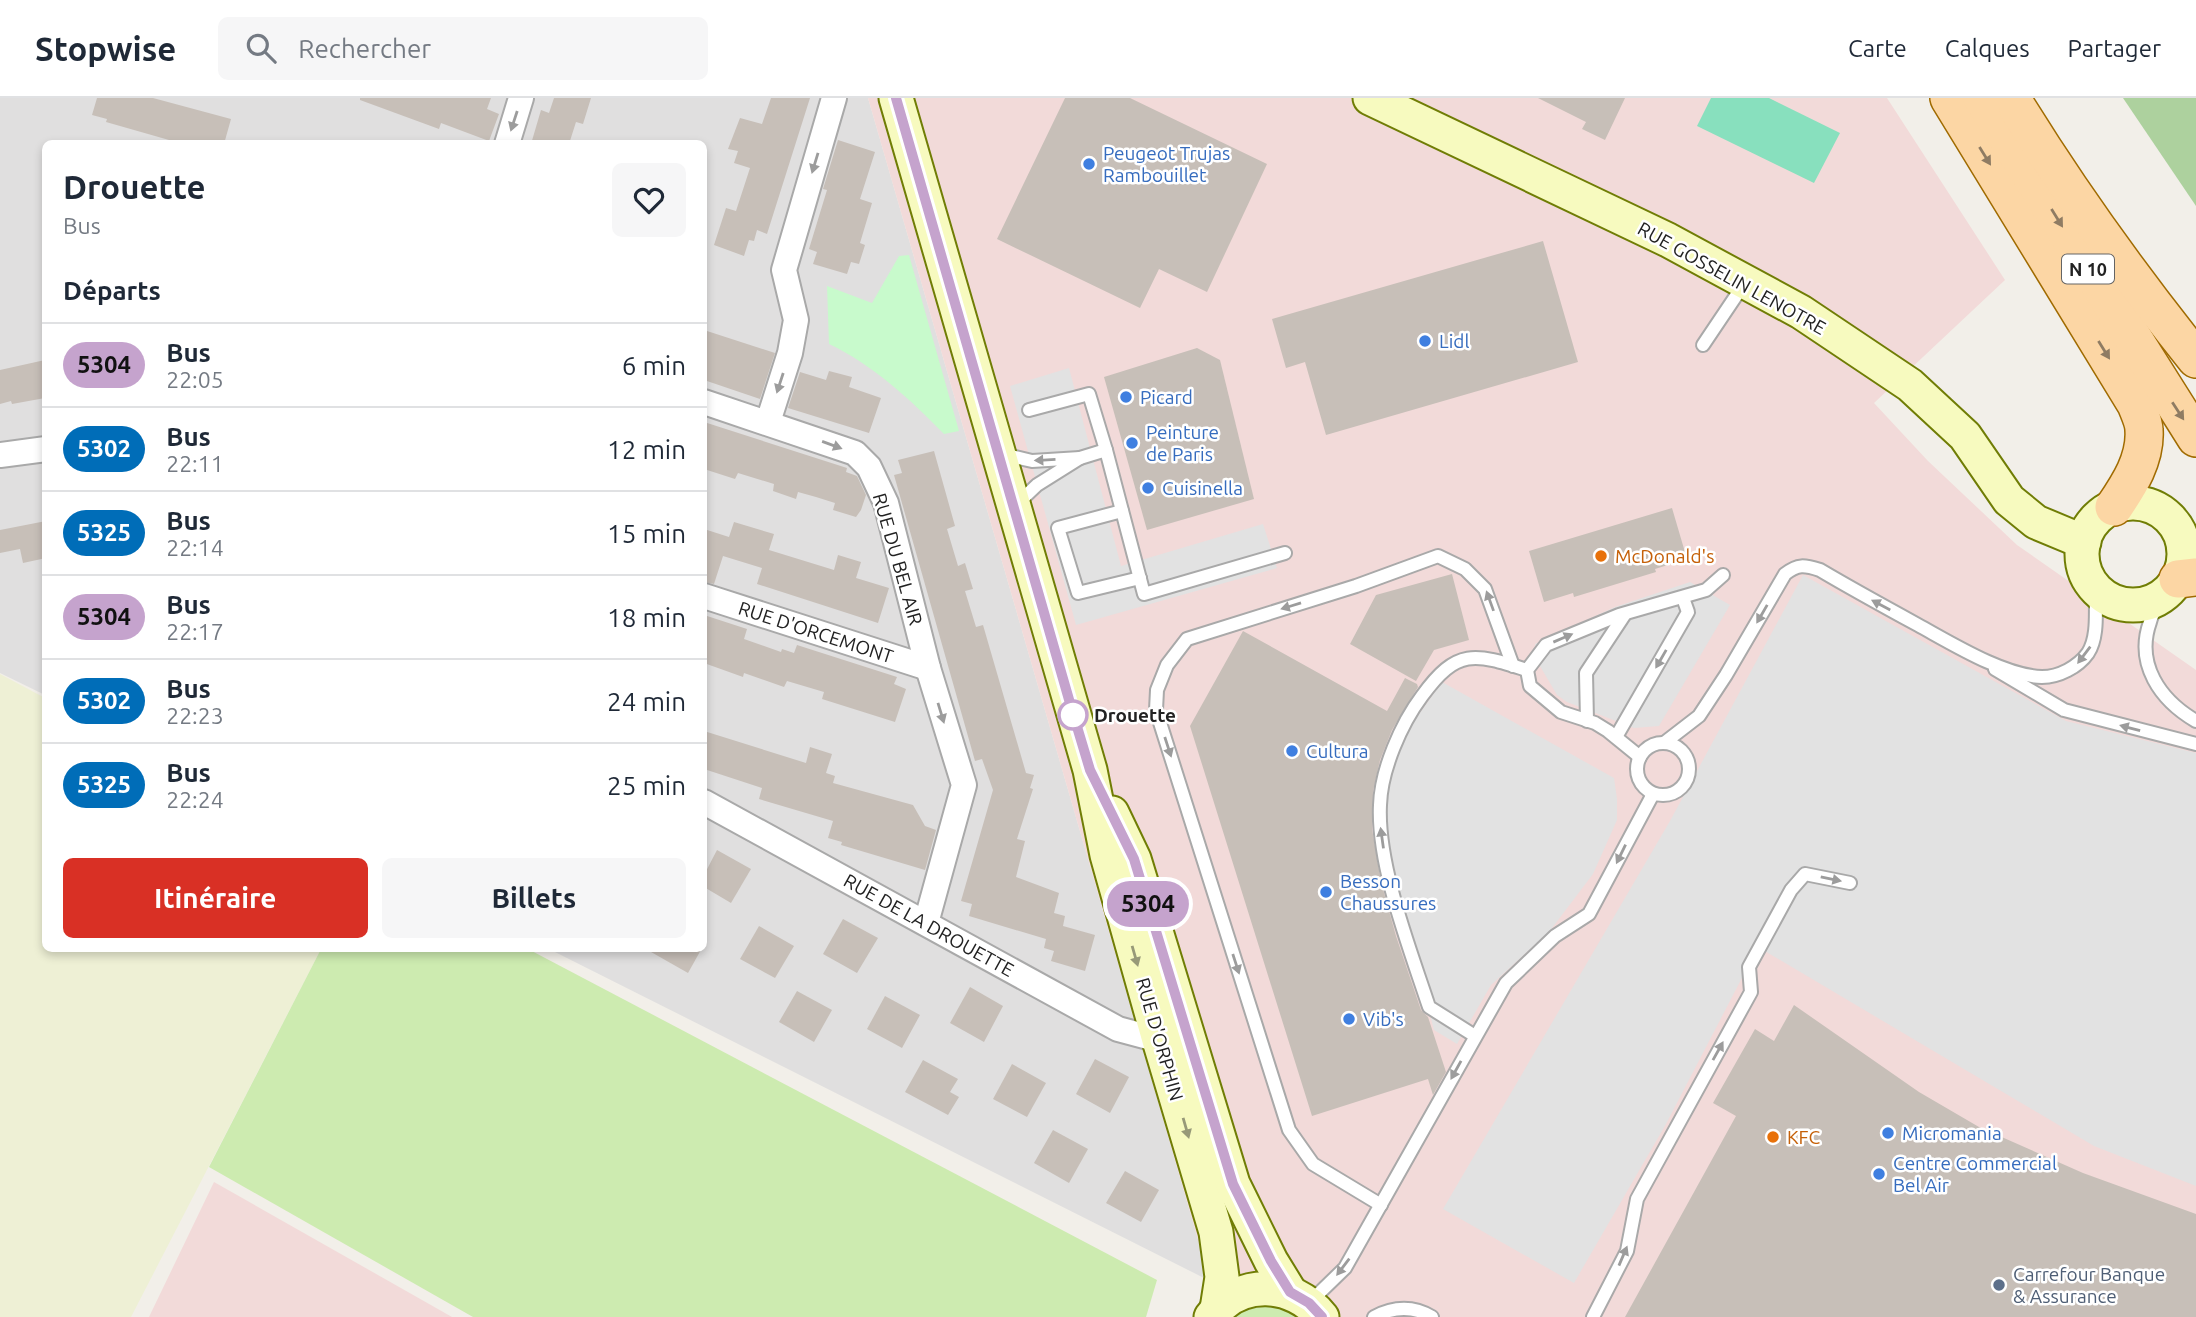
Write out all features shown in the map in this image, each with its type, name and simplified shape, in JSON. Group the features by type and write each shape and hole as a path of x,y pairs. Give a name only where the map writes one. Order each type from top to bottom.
{"main road":[{"name":"RUE D'ORPHIN","path":"896,98 1090,770 1107,855 1174,1041 1233,1184 1271,1261 1307,1304"},
{"name":"RUE GOSSELIN LENOTRE","path":"1370,98 1668,240 1801,312 1910,386 1965,436 2009,500 2036,522 2084,542"},
{"path":"1949,98 2136,404 2144,430 2140,463 2114,507"},
{"name":"N 10","path":"1982,98 2196,438"},
{"name":"N 10","path":"2012,98 2086,212 2137,284 2196,359"},
{"path":"2145,505 2159,510 2171,520 2180,533 2184,548 2179,584 2148,603 2134,606 2120,604 2096,590 2087,576 2082,559 2084,542 2090,527 2100,515 2114,507 2145,505"},
{"name":"RUE D'ORPHIN","path":"1174,1041 1216,1232 1222,1277 1214,1313"},
{"path":"1214,1313 1233,1296 1251,1289 1271,1287 1307,1304"}],"street":[{"path":"508,140 521,98"},
{"path":"768,422 790,353 796,320 784,270 834,98"},
{"name":"RUE DU BEL AIR","path":"707,403 855,453 869,467 886,503 928,668 964,785 926,923"},
{"path":"0,455 42,450"},
{"name":"RUE D'ORCEMONT","path":"707,597 928,668"},
{"name":"RUE DE LA DROUETTE","path":"707,804 1118,1029 1174,1041"}],"lane":[{"path":"1703,345 1746,282"},
{"path":"1029,410 1089,394 1144,594 1285,553"},
{"path":"998,453 1031,461 1080,458 1106,450"},
{"path":"1014,507 1037,485 1080,458"},
{"path":"1122,511 1058,528 1078,593 1140,578"},
{"path":"1381,1205 1313,1164 1289,1130 1156,710 1157,690 1167,665 1187,639 1356,586 1438,556 1465,569 1485,589 1513,666"},
{"path":"1664,743 1678,747 1686,755 1689,766 1685,784 1670,795 1653,794 1642,784 1637,771 1640,757 1650,746 1664,743 1699,716 1726,676 1785,574 1794,567 1804,565 1820,569 2064,710 2196,744"},
{"path":"1640,757 1616,737 1591,722 1561,712 1530,686 1527,670 1546,645 1625,614 1706,590 1723,575"},
{"path":"2179,584 2150,622 2144,650 2150,674 2162,694 2179,711 2196,722"},
{"path":"1974,656 2043,677 2075,666 2088,653 2094,640 2096,590"},
{"path":"1616,737 1688,612 1683,598"},
{"path":"1591,722 1586,673 1625,614"},
{"path":"1475,1035 1429,1007 1393,893 1381,837 1380,803 1390,755 1418,702 1439,673 1462,659 1490,658 1527,670"},
{"path":"1307,1304 1345,1268 1506,983 1555,936 1589,914 1653,794"},
{"path":"1593,1317 1627,1251 1637,1199 1751,992 1749,967 1791,890 1805,874 1850,883"},
{"path":"1374,1317 1388,1310 1407,1308 1432,1317"}],"shaded area":[{"path":"0,98 868,98 1210,1281 555,952 707,952 707,140 42,140 42,694 0,673"},
{"path":"868,98 1887,98 2005,280 1874,403 1928,461 2017,545 2196,670 2196,1317 1257,1317 1252,1301 1210,1281"},
{"path":"1069,368 1121,566 1263,524 1277,568 1076,625 1010,386"},
{"path":"1803,575 2066,721 2196,753 2196,1186 2094,1146 1758,947 1666,1124 1574,1283 1443,1209 1670,821"},
{"path":"1690,582 1730,605 1659,726 1634,728 1567,702 1557,695 1540,666 1535,644 1615,607"},
{"path":"1442,682 1614,778 1617,799 1617,820 1593,874 1549,932 1491,985 1457,1044 1434,1030 1388,856 1383,792 1409,728"},
{"path":"214,1182 452,1317 149,1317"}],"green space":[{"path":"1711,98 1769,98 1840,133 1814,183 1697,126"},
{"path":"2123,98 2196,98 2196,206"},
{"path":"909,255 959,431 944,434 890,384 861,362 829,344 827,286 872,303 899,256"},
{"path":"0,674 42,696 42,952 319,952 131,1317 0,1317"},
{"path":"319,952 534,952 1157,1280 1146,1317 473,1317 209,1167"},
{"path":"1272,1306 1295,1317 1234,1317 1247,1310"}],"building":[{"path":"97,98 153,98 231,119 225,140 169,140 106,122 107,119 92,115"},
{"path":"491,98 487,109 499,114 489,140 486,140 441,123 439,129 360,100"},
{"path":"554,98 591,98 583,124 576,122 570,140 532,140 541,110 549,113"},
{"path":"771,98 810,98 767,234 757,230 754,241 749,240 744,256 714,245 726,208 736,211 750,168 734,163 738,151 728,149 740,118 762,124"},
{"path":"1065,98 1130,98 1267,164 1207,292 1159,269 1140,308 997,239"},
{"path":"1538,98 1625,98 1605,140 1582,129 1586,122"},
{"path":"838,140 875,152 860,199 872,203 860,243 865,245 859,264 851,262 847,274 813,264 817,252 809,249 827,190 823,189"},
{"name":"Lidl","path":"1543,241 1578,362 1326,435 1305,362 1286,368 1272,319"},
{"path":"707,331 775,353 760,399 707,381"},
{"path":"1197,348 1220,360 1254,499 1147,530 1104,377"},
{"path":"42,361 42,399 0,404 0,370"},
{"path":"829,371 852,377 849,387 881,398 869,433 788,408 800,372 826,380"},
{"path":"707,423 847,468 846,472 857,476 866,495 856,517 833,510 835,503 798,492 796,499 773,491 774,484 738,473 735,479 707,470"},
{"path":"934,451 955,526 947,529 958,566 965,563 973,589 965,591 976,627 983,625 1026,773 1034,775 1030,788 1033,789 1017,839 1025,841 1016,877 1059,893 1054,913 1065,916 1063,926 1095,935 1085,971 1051,961 1054,951 1044,948 1046,939 969,916 972,904 961,901 993,790 982,759 975,761 894,475 902,473 898,460"},
{"path":"1672,508 1687,559 1655,569 1656,572 1574,597 1573,593 1544,602 1529,551"},
{"path":"42,522 42,559 23,563 20,549 0,553 0,530"},
{"path":"734,522 774,534 769,550 834,570 838,555 861,562 856,578 889,588 878,623 757,584 762,568 723,556 714,584 707,583 707,530 729,537"},
{"path":"1452,574 1469,640 1434,650 1416,681 1350,644 1376,595"},
{"path":"707,616 747,629 744,639 781,652 782,649 794,653 797,645 897,677 894,684 906,689 895,722 822,699 824,692 787,681 784,687 744,673 743,677 707,664"},
{"path":"1243,631 1387,711 1405,678 1417,684 1418,687 1392,730 1380,760 1373,791 1372,829 1381,882 1396,936 1446,1072 1433,1095 1428,1079 1312,1116 1190,726"},
{"path":"707,732 806,763 810,747 832,754 826,773 835,776 833,783 913,805 925,826 936,830 925,870 841,845 842,842 828,838 833,821 759,799 762,788 707,770"},
{"path":"717,850 751,869 731,903 707,889 707,869"},
{"path":"843,919 878,938 857,973 823,954"},
{"path":"759,926 794,946 775,978 740,959"},
{"path":"651,952 700,952 688,973"},
{"path":"970,987 1003,1006 984,1042 950,1023"},
{"path":"797,991 832,1010 814,1042 779,1022"},
{"path":"885,996 920,1015 902,1048 867,1029"},
{"name":"Centre Commercial Bel Air","path":"1794,1005 1919,1092 1979,1127 2083,1173 2196,1214 2196,1317 1625,1317 1736,1116 1713,1103 1755,1029 1774,1041"},
{"path":"1095,1059 1129,1077 1110,1113 1076,1094"},
{"path":"923,1060 958,1079 950,1092 959,1097 948,1115 905,1092"},
{"path":"1012,1064 1046,1083 1027,1117 993,1099"},
{"path":"1053,1130 1088,1149 1069,1183 1034,1163"},
{"path":"1125,1171 1159,1190 1141,1222 1106,1203"}],"bus line":[{"name":"5304","path":"896,98 1090,770 1134,859 1233,1184 1271,1261 1290,1292 1309,1303 1322,1317"}],"place":[{"name":"Peugeot Trujas Rambouillet","path":"1089,164"},
{"name":"Lidl","path":"1425,341"},
{"name":"Picard","path":"1126,397"},
{"name":"Peinture de Paris","path":"1132,443"},
{"name":"Cuisinella","path":"1148,488"},
{"name":"McDonald's","path":"1601,556"},
{"name":"Drouette","path":"1073,715"},
{"name":"Cultura","path":"1292,751"},
{"name":"Besson Chaussures","path":"1326,892"},
{"name":"Vib's","path":"1349,1019"},
{"name":"Micromania","path":"1888,1133"},
{"name":"KFC","path":"1773,1137"},
{"name":"Centre Commercial Bel Air","path":"1879,1174"},
{"name":"Carrefour Banque & Assurance","path":"1999,1285"}]}
